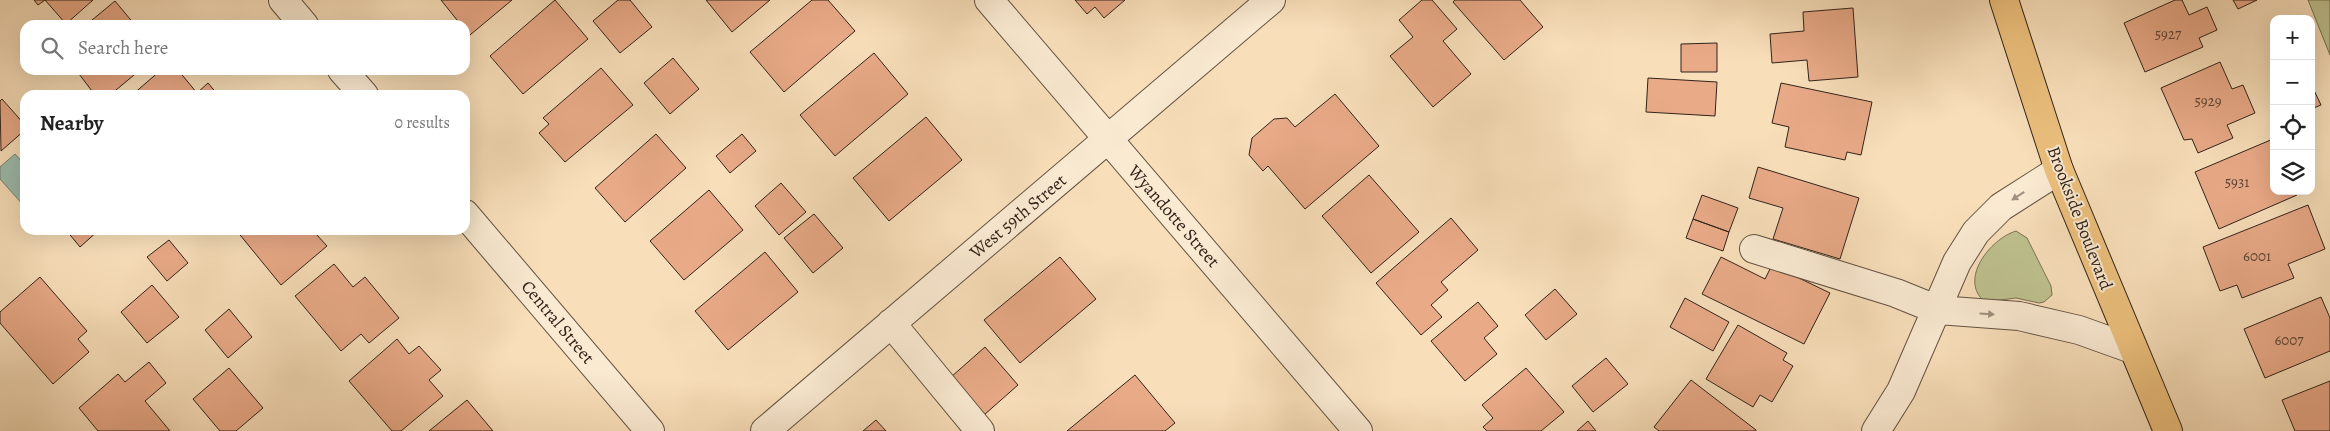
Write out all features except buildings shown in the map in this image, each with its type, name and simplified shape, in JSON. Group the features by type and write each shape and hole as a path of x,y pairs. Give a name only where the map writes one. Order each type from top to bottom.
{"main road":[{"name":"Brookside Boulevard","path":"2004,0 2059,170 2132,349 2168,431"}],"street":[{"path":"282,0 300,20"},
{"name":"Wyandotte Street","path":"990,0 1358,431"},
{"name":"West 59th Street","path":"765,431 1271,0"},
{"path":"346,75 360,90"},
{"path":"1876,431 1901,391 1938,310 1957,262 1976,232 2001,207 2059,170"},
{"name":"Central Street","path":"470,220 650,431"},
{"path":"1754,249 1896,294 1938,310 2019,316 2079,330 2132,349"},
{"path":"892,323 980,431"}],"green space":[{"path":"2308,0 2330,0 2330,55 2315,15"},
{"path":"2016,231 2027,238 2051,286 2052,295 2044,302 2039,303 2016,298 1985,302 1978,293 1975,283 1976,272 1981,261 1996,242"}],"shaded area":[{"path":"15,154 20,160 20,201 0,179 0,167"}]}
